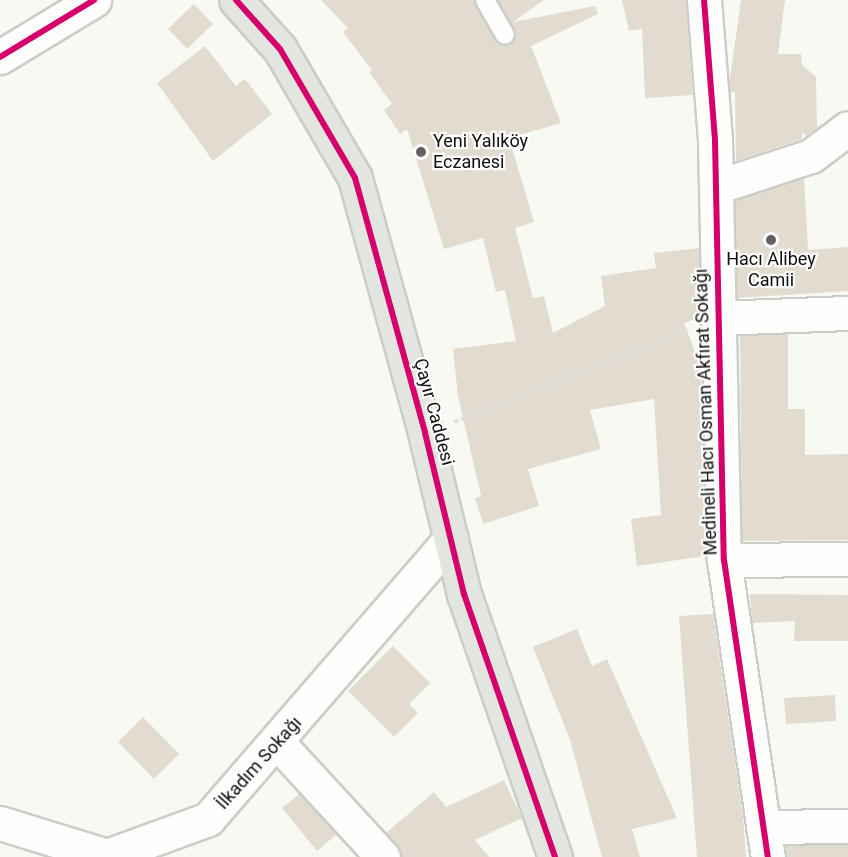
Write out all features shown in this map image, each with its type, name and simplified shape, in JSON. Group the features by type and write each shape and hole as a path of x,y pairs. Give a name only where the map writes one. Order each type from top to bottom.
{"main road":[{"name":"Çayır Caddesi","path":"236,0 280,49 355,178 425,433 464,594 555,857"}],"street":[{"path":"0,57 94,0"},
{"name":"Medineli Hacı Osman Akfırat Sokağı","path":"704,0 716,187 717,318 724,560 766,842"},
{"path":"716,187 811,156 848,128"},
{"path":"717,318 848,313"},
{"name":"İlkadım Sokağı","path":"0,823 107,856 208,819 278,742 451,538"},
{"path":"724,560 848,558"},
{"path":"278,742 383,857"},
{"path":"766,842 848,826"}],"lane":[{"path":"485,0 506,35"}],"path":[{"path":"425,433 717,318"}],"building":[{"path":"321,0 474,0 495,41 504,46 514,41 516,34 498,0 544,0 513,22 595,6 598,14 531,46 561,123 509,138 534,222 515,228 533,298 544,296 553,333 605,306 601,276 656,268 654,253 699,248 700,311 698,318 684,323 701,367 705,556 637,566 631,519 661,515 654,399 590,410 601,449 528,469 539,506 483,524 475,498 481,496 458,396 453,349 516,341 505,290 496,292 483,238 444,249 407,129 400,134 384,110 392,104 369,72 372,70 343,32 348,28"},
{"path":"622,0 686,0 693,95 645,98 642,29 629,31"},
{"path":"741,0 785,0 778,54 801,54 802,65 816,77 817,128 806,136 802,131 802,139 736,161 735,92 730,93 729,85"},
{"path":"194,4 213,24 187,49 168,29"},
{"path":"205,46 236,86 245,79 272,114 213,161 157,83"},
{"name":"Hacı Alibey Camii","path":"804,178 808,250 848,247 848,291 737,298 735,201"},
{"path":"788,334 788,409 805,409 805,455 848,454 848,540 742,541 740,336"},
{"path":"750,594 848,595 848,641 794,641 795,621 752,623"},
{"path":"713,614 743,817 746,857 697,857 679,616"},
{"path":"577,629 592,666 607,659 677,818 632,829 640,857 602,857 570,740 533,647"},
{"path":"393,646 430,683 409,704 418,713 394,737 348,691"},
{"path":"835,695 836,721 786,724 784,698"},
{"path":"143,717 179,754 154,779 118,742"},
{"path":"504,780 522,818 475,840 489,857 401,857 386,833 434,792 446,807"},
{"path":"299,794 337,834 317,851 282,808"},
{"path":"785,845 848,845 848,857 786,857"}],"cycle path":[{"path":"0,57 94,0"},
{"path":"236,0 280,49 355,178 425,433 464,594 555,857"},
{"path":"704,0 715,141 724,560 768,857"}],"place":[{"name":"Yeni Yalıköy Eczanesi","path":"421,152"},
{"name":"Hacı Alibey Camii","path":"771,240"}]}
